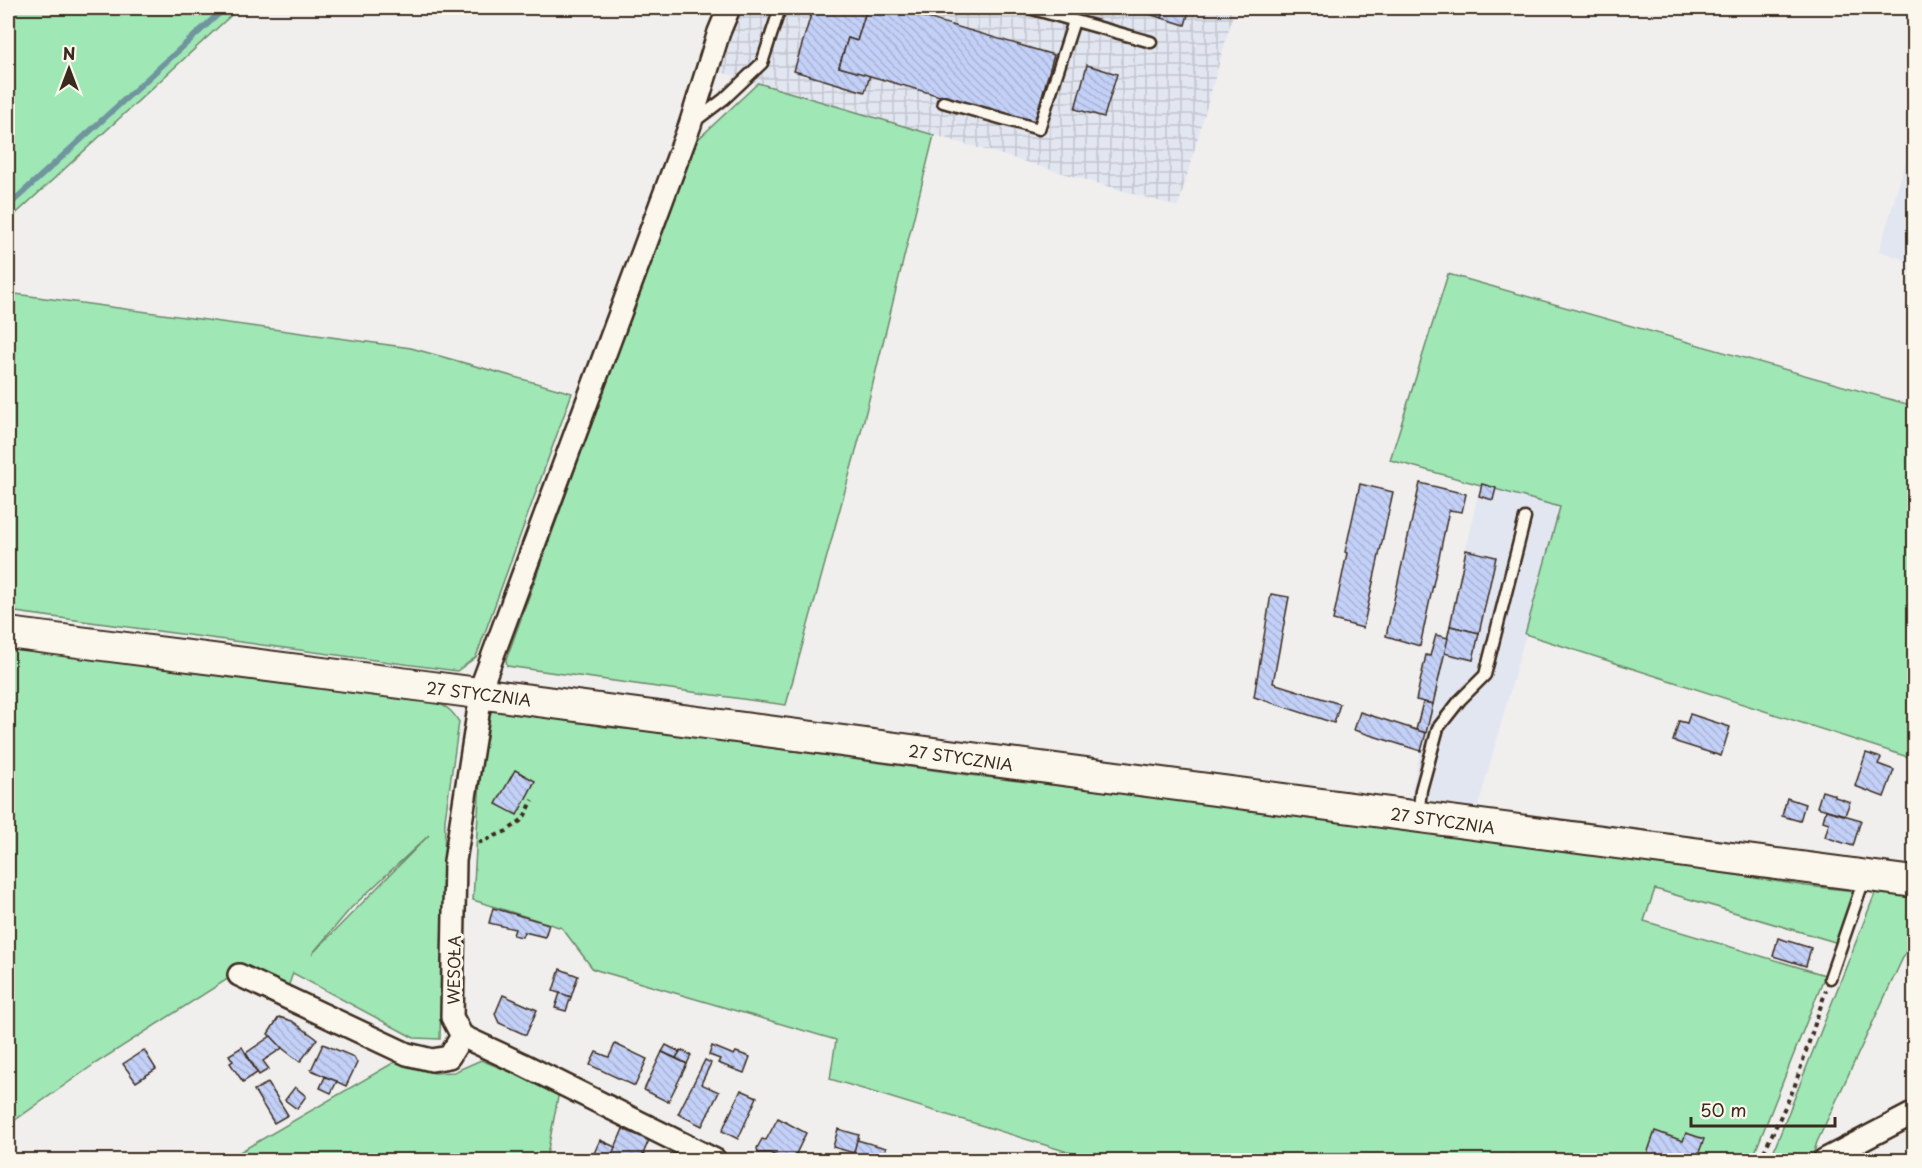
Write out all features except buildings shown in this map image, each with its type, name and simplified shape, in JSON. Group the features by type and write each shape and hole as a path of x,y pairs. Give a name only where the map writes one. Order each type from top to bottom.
{"street":[{"name":"WESOŁA","path":"462,1036 452,1017 456,849 484,678 690,125 729,8"},
{"name":"27 STYCZNIA","path":"8,633 1914,882"},
{"path":"239,975 407,1054 432,1060 449,1057 462,1036 715,1161"},
{"path":"1824,1161 1914,1113"}],"lane":[{"path":"690,125 724,99 762,63 780,8"},
{"path":"1029,8 1056,11 1074,21 1151,42"},
{"path":"943,102 1039,129 1074,21"},
{"path":"1418,816 1421,790 1438,728 1460,700 1485,675 1525,518"},
{"path":"1830,978 1862,888 1864,876"}],"path":[{"path":"456,849 476,844 507,831 523,819 533,800"},
{"path":"1760,1161 1794,1088 1830,978"}],"shaded area":[{"path":"739,8 1235,8 1178,207 717,71"},
{"path":"1914,134 1914,263 1879,251"},
{"path":"1480,485 1561,507 1478,807 1410,798"}],"green space":[{"path":"8,8 239,8 8,221"},
{"path":"758,83 934,135 860,436 786,705 507,666 506,660 693,144"},
{"path":"1448,274 1914,406 1914,759 1525,634 1560,507 1390,460"},
{"path":"8,293 411,348 572,393 476,657 457,671 8,611"},
{"path":"8,648 437,703 452,713 459,722 445,819 440,1039 414,1038 293,973 282,1004 229,978 96,1063 8,1125","holes":["429,835 312,954 351,908"]},
{"path":"493,710 551,716 604,727 969,775 1518,841 1806,886 1856,891 1835,942 1655,889 1644,921 1825,975 1752,1160 1533,1160 1511,1154 1508,1160 1094,1160 830,1079 836,1040 593,969 562,928 473,900 483,729 488,715"},
{"path":"1876,891 1914,896 1914,934 1814,1152 1799,1160 1770,1160"},
{"path":"398,1060 434,1073 454,1072 481,1060 559,1092 546,1160 226,1160"}],"waterway":[{"path":"8,206 225,8"}]}
